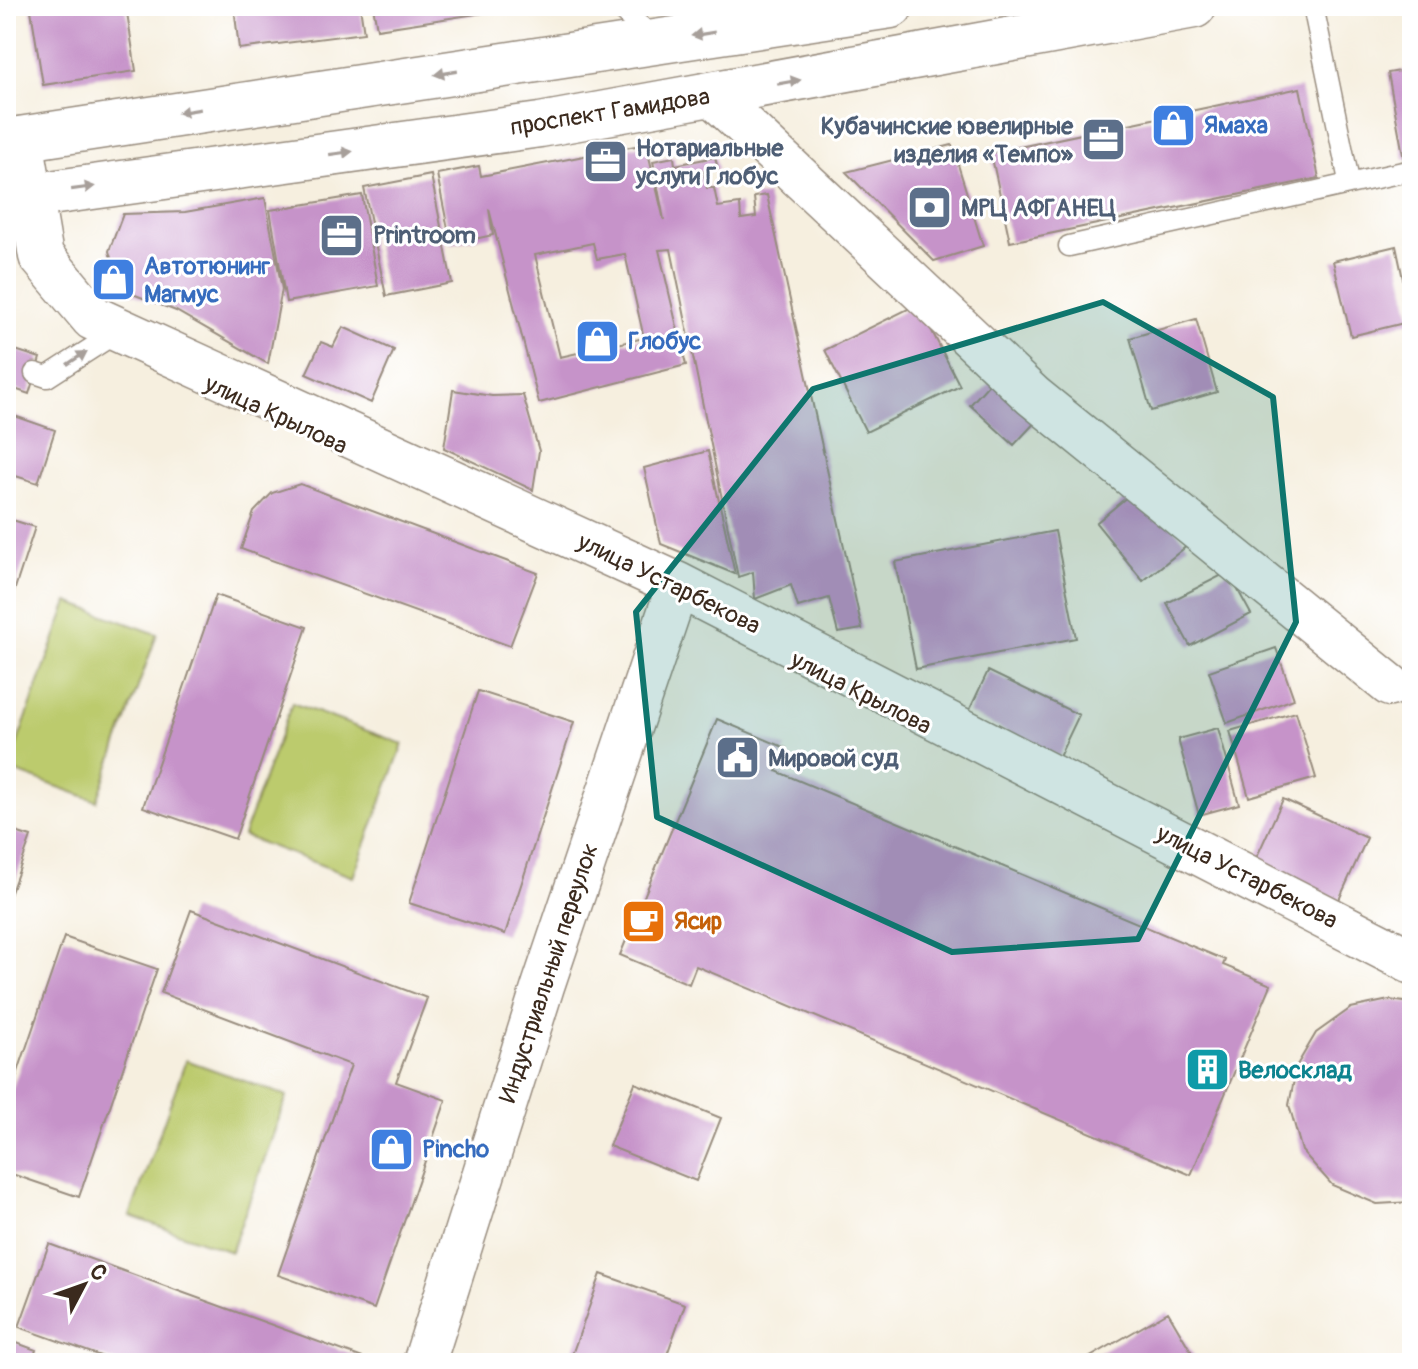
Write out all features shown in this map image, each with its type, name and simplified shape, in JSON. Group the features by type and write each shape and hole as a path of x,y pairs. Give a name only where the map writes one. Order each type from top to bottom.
{"main road":[{"path":"19,197 12,140 891,6"},
{"name":"проспект Гамидова","path":"19,197 540,125 712,95 1071,18 1194,6"},
{"name":"улица Крылова","path":"19,197 35,258 89,322 676,590 1412,979"},
{"name":"улица Устарбекова","path":"676,590 1412,962"}],"street":[{"path":"712,95 1033,396 1390,685"},
{"name":"Индустриальный переулок","path":"424,1363 543,986 676,590"}],"lane":[{"path":"616,6 658,41"},
{"path":"1313,6 1349,181"},
{"path":"1069,246 1349,181 1412,170"},
{"path":"35,373 47,377 113,335"}],"highlighted area":[{"path":"1103,302 1273,397 1296,622 1138,939 952,952 657,817 636,612 813,389"}],"green space":[{"path":"68,602 157,634 97,801 8,769"},
{"path":"292,703 403,744 353,877 243,836"},
{"path":"186,1060 287,1096 231,1252 130,1216"}],"building":[{"path":"58,6 126,6 136,71 43,85 31,10"},
{"path":"234,6 360,6 364,33 239,49"},
{"path":"373,6 502,6 503,10 377,29"},
{"path":"1412,69 1412,158 1404,160 1388,73"},
{"path":"1300,88 1319,178 1010,242 991,153"},
{"path":"646,144 664,220 653,161 674,157 675,165 715,157 718,169 703,171 707,188 714,188 718,207 740,204 741,219 756,217 754,197 767,195 862,629 838,633 829,598 798,607 791,585 755,599 753,572 738,577 671,249 659,250 686,365 539,403 489,209 493,235 451,244 437,174 479,166 481,176","holes":["593,243 597,259 625,254 644,338 560,357 535,255"]},
{"path":"952,145 983,246 934,261 846,172"},
{"path":"431,175 452,283 386,296 364,188"},
{"path":"362,195 378,286 286,302 270,210"},
{"path":"265,198 282,289 268,364 176,311 120,289 109,251 123,214 185,212"},
{"path":"1396,246 1412,321 1351,336 1333,261"},
{"path":"918,304 960,386 866,432 825,350"},
{"path":"1196,319 1217,392 1151,411 1130,338"},
{"path":"343,327 394,350 371,403 306,374 321,342 333,347"},
{"path":"6,347 40,358 29,394 6,386"},
{"path":"997,375 1041,416 1014,445 970,405"},
{"path":"453,390 492,396 523,395 539,451 533,490 444,448"},
{"path":"6,413 55,430 38,483 6,473"},
{"path":"708,451 735,574 661,544 644,468"},
{"path":"300,484 538,573 510,646 241,549 254,512 272,493"},
{"path":"1140,486 1188,545 1143,581 1096,523"},
{"path":"6,518 35,527 7,613 6,613"},
{"path":"1055,531 1076,638 916,669 895,562"},
{"path":"1228,572 1251,614 1190,646 1167,603"},
{"path":"216,595 307,627 235,839 143,807"},
{"path":"1276,648 1294,699 1227,723 1209,671"},
{"path":"988,671 1079,715 1059,757 968,713"},
{"path":"478,691 574,722 505,934 409,903"},
{"path":"1296,712 1316,778 1249,797 1230,731"},
{"path":"717,719 786,748 776,771 1225,960 1223,965 1271,985 1191,1175 696,966 689,984 620,955"},
{"path":"1218,728 1239,804 1199,815 1178,739"},
{"path":"1283,799 1367,838 1338,902 1254,863"},
{"path":"1412,815 1412,835 1402,827"},
{"path":"6,829 31,837 10,895 6,893"},
{"path":"191,910 427,998 396,1082 446,1100 374,1309 278,1275 351,1065 161,993"},
{"path":"64,937 157,969 79,1197 6,1172 6,1107"},
{"path":"1389,1000 1412,1003 1412,1202 1377,1204 1332,1185 1302,1151 1289,1105 1297,1065 1316,1033 1351,1008"},
{"path":"635,1083 721,1118 696,1181 609,1146"},
{"path":"49,1244 363,1358 361,1363 120,1363 19,1327"},
{"path":"601,1274 685,1304 664,1363 569,1363"},
{"path":"1168,1312 1198,1363 1080,1363"},
{"path":"6,1339 36,1350 31,1363 6,1363"}],"place":[{"name":"Ямаха","path":"1173,125"},
{"name":"Кубачинские ювелирные изделия «Темпо»","path":"1104,140"},
{"name":"Нотариальные услуги Глобус","path":"605,162"},
{"name":"МРЦ АФГАНЕЦ","path":"930,208"},
{"name":"Printroom","path":"342,235"},
{"name":"Автотюнинг Магмус","path":"113,280"},
{"name":"Глобус","path":"597,341"},
{"name":"Мировой суд","path":"737,758"},
{"name":"Ясир","path":"643,921"},
{"name":"Велосклад","path":"1207,1070"},
{"name":"Pincho","path":"391,1149"}]}
